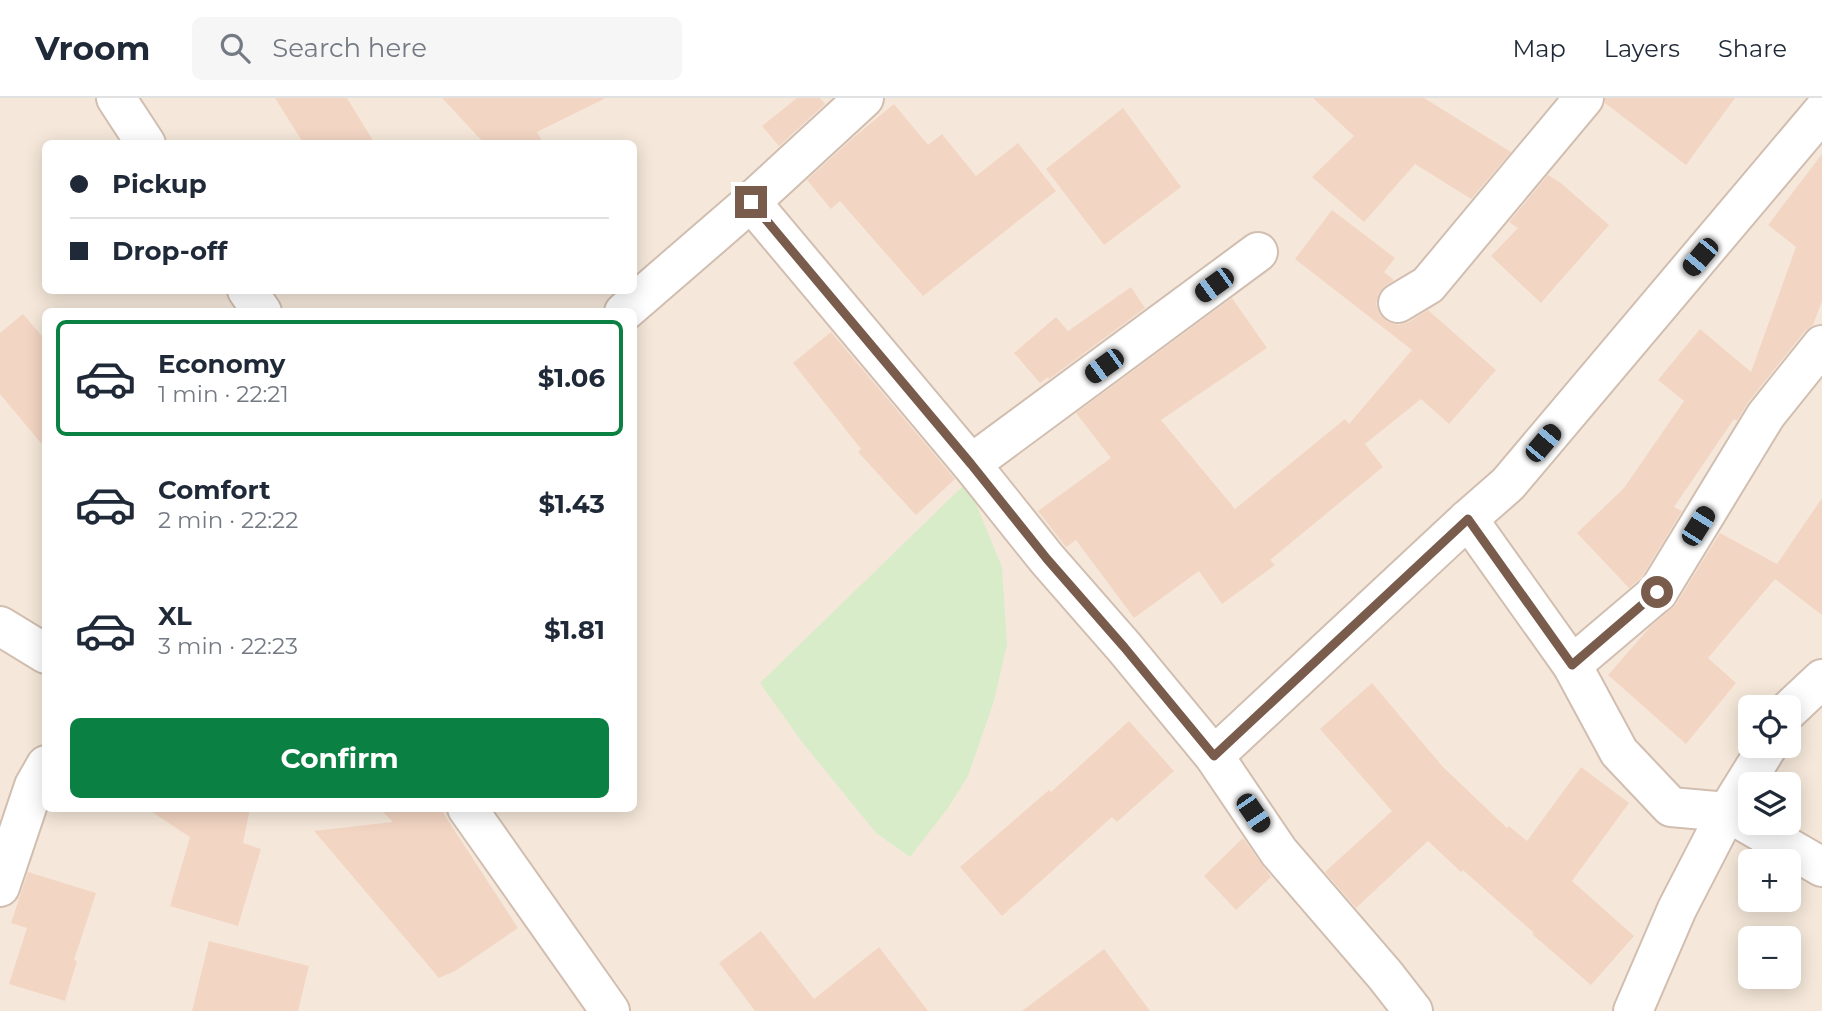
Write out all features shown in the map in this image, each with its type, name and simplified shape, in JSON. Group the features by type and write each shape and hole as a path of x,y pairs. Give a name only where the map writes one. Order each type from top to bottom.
{"street":[{"path":"116,98 143,140"},
{"path":"629,308 751,202 864,98"},
{"path":"1398,303 1428,285 1584,98"},
{"path":"1214,756 1508,484 1822,112"},
{"path":"751,202 1214,756 1279,852 1413,1011"},
{"path":"971,464 1258,252"},
{"path":"1572,665 1657,592 1766,415 1822,345"},
{"path":"1468,519 1572,665 1619,752 1671,807 1727,812 1822,867"},
{"path":"0,626 42,652"},
{"path":"1801,699 1822,679"},
{"path":"1633,1011 1677,909 1727,812 1761,758"},
{"path":"0,887 34,786 42,772"},
{"path":"470,812 610,1011"}],"shaded area":[{"path":"0,98 1822,98 1822,1011 0,1011"}],"green space":[{"path":"967,482 1002,567 1007,644 994,701 968,776 948,808 910,857 876,833 802,742 760,683"}],"building":[{"path":"275,98 347,98 373,140 301,140"},
{"path":"442,98 606,98 537,132 542,140 481,140"},
{"path":"797,98 820,98 825,104 779,146 762,126"},
{"path":"1313,98 1424,98 1511,152 1471,199 1415,164 1364,222 1312,177 1354,136"},
{"path":"1605,98 1735,98 1686,165 1605,103"},
{"path":"894,104 928,145 942,134 976,176 1018,143 1056,191 923,296 840,201 831,209 807,180"},
{"path":"1123,108 1181,187 1104,245 1046,169"},
{"path":"1822,154 1822,301 1813,325 1805,331 1749,401 1737,421 1734,419 1674,507 1682,511 1641,578 1629,588 1577,533 1624,488 1684,401 1658,380 1700,329 1751,372 1796,247 1768,225"},
{"path":"1548,175 1609,225 1541,303 1491,256 1518,228 1509,222"},
{"path":"1332,210 1395,258 1384,272 1394,280 1379,293 1376,304 1380,315 1388,322 1399,325 1428,310 1496,370 1449,424 1421,399 1365,444 1383,467 1270,560 1275,565 1222,604 1199,571 1134,618 1076,540 1066,547 1038,511 1111,458 1076,413 1232,298 1267,348 1161,420 1235,509 1345,419 1349,424 1412,350 1295,259"},
{"path":"1131,287 1145,308 1049,379 1048,377 1040,383 1014,353 1056,317 1068,331"},
{"path":"23,314 42,336 42,444 0,394 0,333"},
{"path":"831,332 955,479 916,515 858,452 861,449 793,363"},
{"path":"1822,498 1822,615 1775,579 1708,658 1736,683 1686,744 1608,675 1650,627 1676,604 1720,533 1777,564"},
{"path":"1372,683 1443,767 1507,828 1509,826 1527,841 1581,767 1629,803 1572,881 1634,936 1591,985 1428,841 1356,908 1325,872 1392,811 1320,729"},
{"path":"1129,721 1174,771 1117,822 1112,817 1002,916 960,867 1049,790 1051,792"},
{"path":"152,812 249,812 243,843 261,849 238,926 170,906 190,837"},
{"path":"383,812 443,812 518,928 455,971 439,978 314,831 393,822"},
{"path":"1243,838 1271,877 1236,910 1204,876"},
{"path":"28,872 96,893 74,960 77,961 65,1001 9,984 27,928 11,923"},
{"path":"761,931 814,999 879,947 928,1011 755,1011 719,963"},
{"path":"209,941 309,966 298,1011 192,1011"},
{"path":"1104,949 1150,1011 1022,1011"}],"route":[{"path":"751,202 1214,756 1468,519 1572,665 1657,592"}]}
